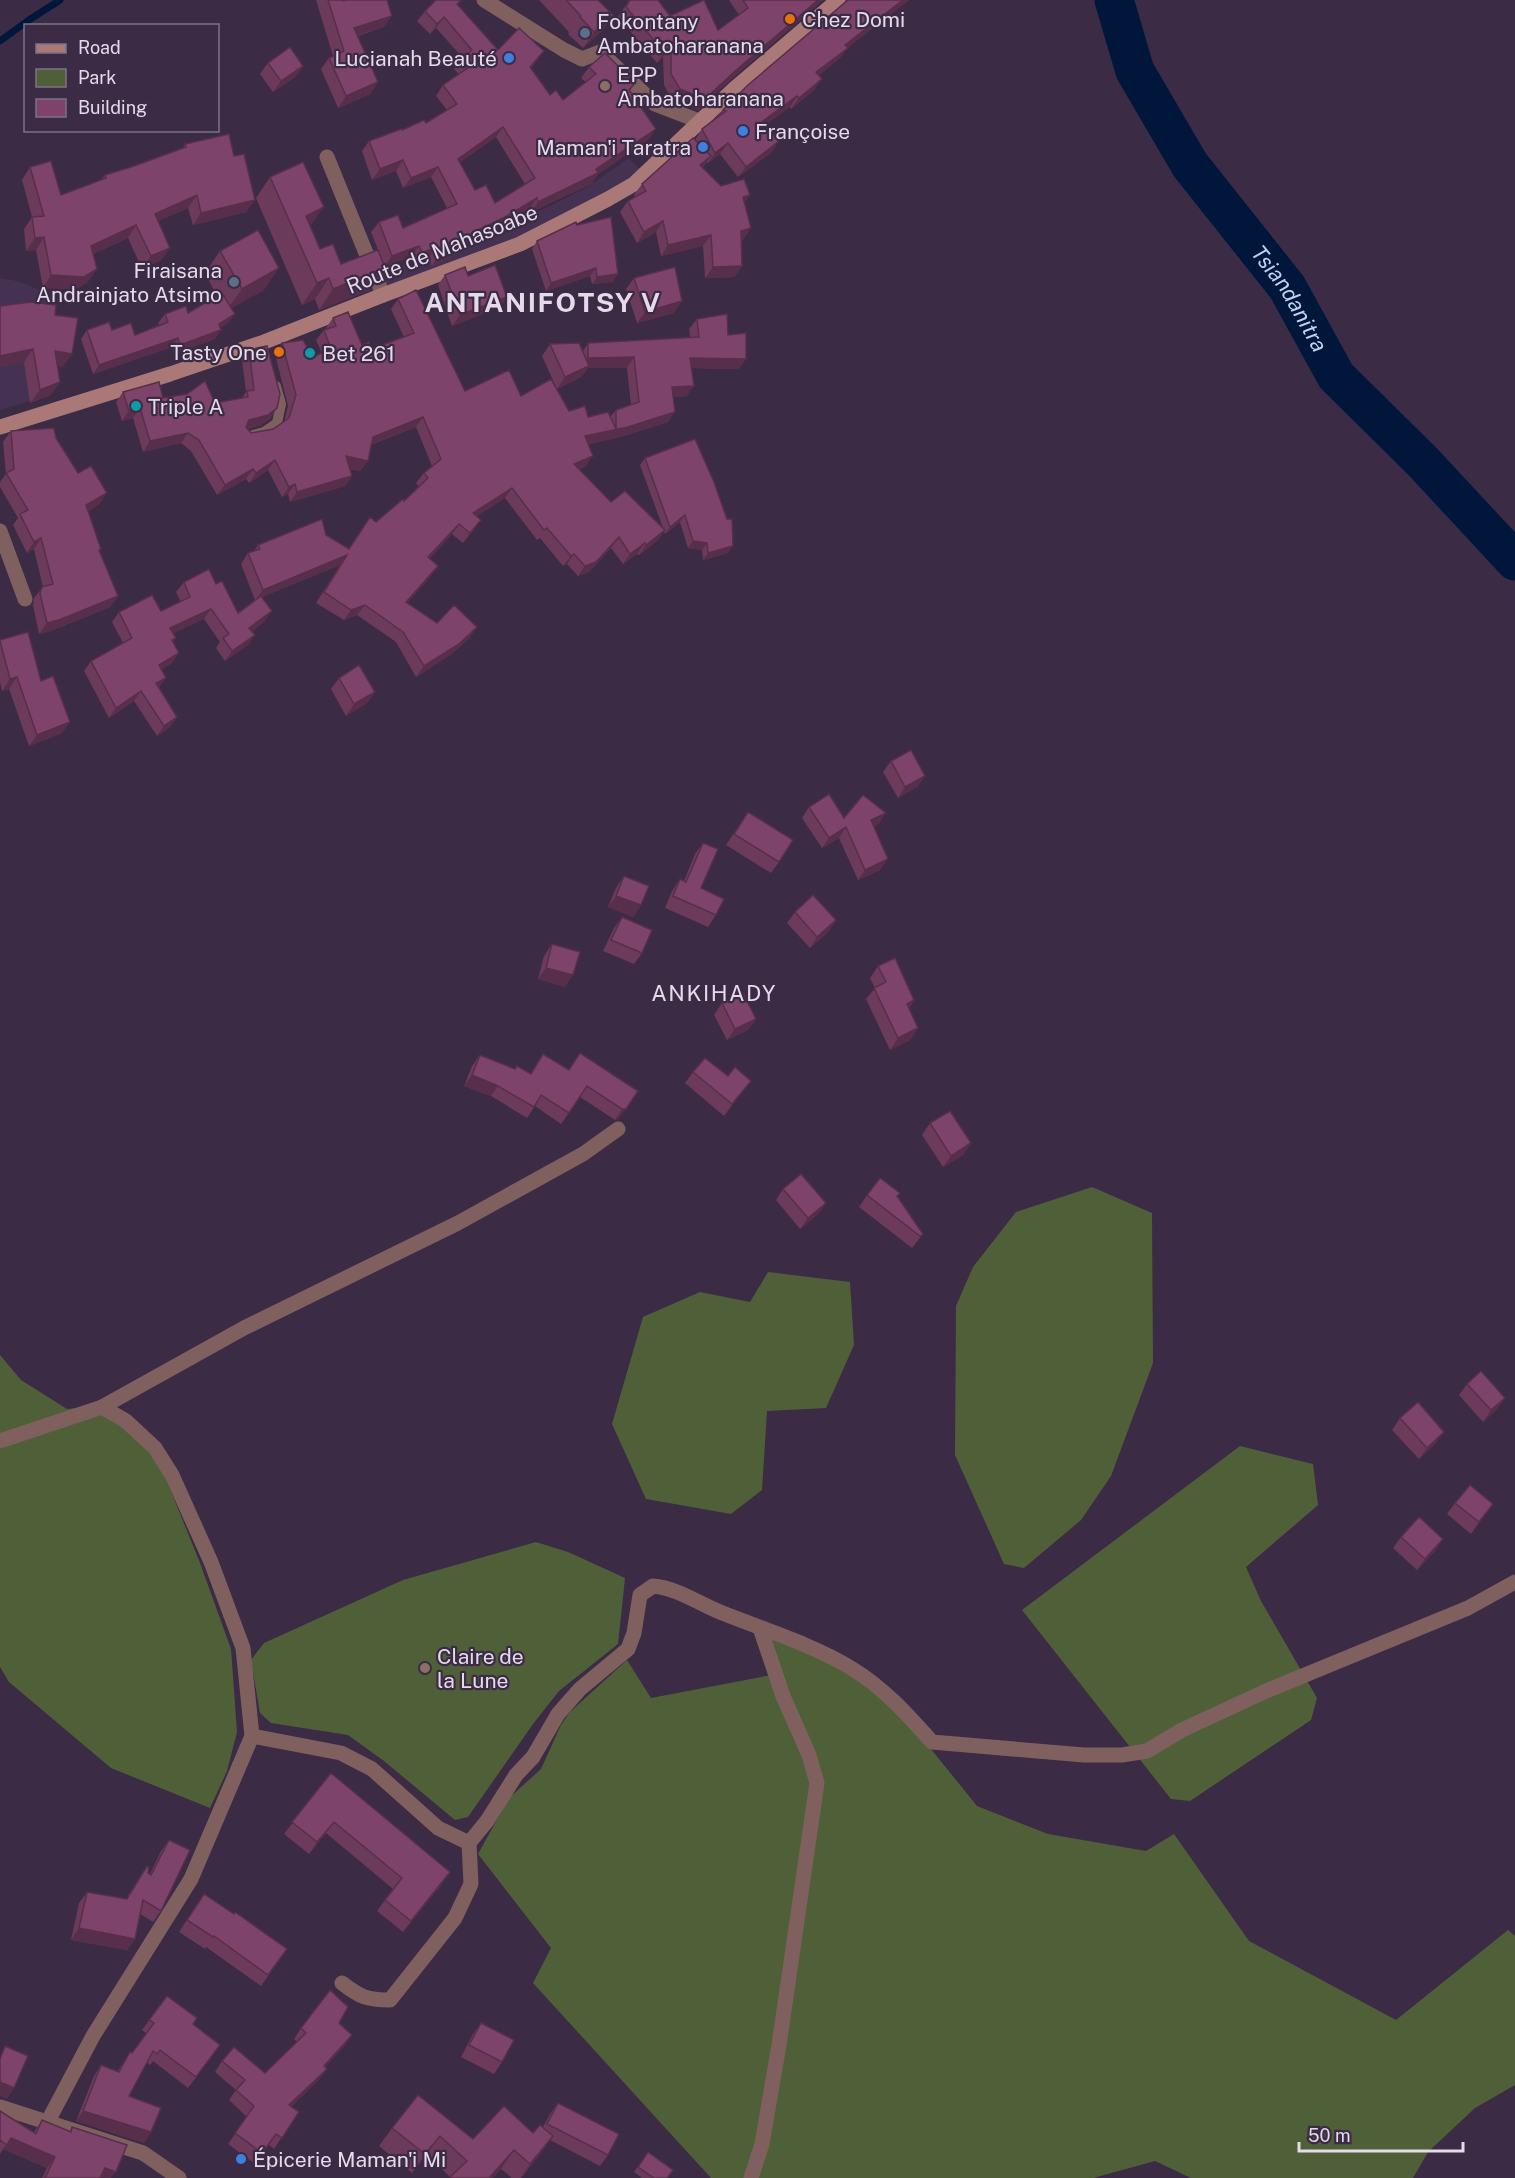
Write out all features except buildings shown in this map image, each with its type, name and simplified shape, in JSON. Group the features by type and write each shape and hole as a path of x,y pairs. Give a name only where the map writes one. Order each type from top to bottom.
{"street":[{"path":"484,0 582,59 600,52 656,104 699,122"},
{"name":"Route de Mahasoabe","path":"0,427 265,347 383,295 520,244 634,184 699,122 838,0"},
{"path":"327,157 383,295"},
{"path":"0,531 25,598"},
{"path":"0,1441 102,1407 244,1328 477,1213 583,1154 618,1129"},
{"path":"47,2123 93,2036 191,1879 252,1736 243,1648 211,1562 172,1475 155,1448 126,1420 102,1407"},
{"path":"342,1983 361,1997 372,2000 390,2000 455,1918 471,1884 469,1843 487,1821 516,1775 533,1757 558,1714 580,1689 628,1649 634,1633 640,1595 653,1586 669,1587 694,1601 818,1651 852,1668 896,1702 932,1742 1084,1755 1122,1755 1147,1750 1182,1730 1266,1691 1468,1608 1515,1582"},
{"path":"751,2178 762,2144 777,2056 817,1783 809,1755 783,1696 760,1628"},
{"path":"252,1736 341,1753 372,1769 438,1828 469,1843"},
{"path":"0,2107 143,2153 179,2178"}],"lane":[{"path":"246,436 264,432 277,423 281,404 272,373"}],"shaded area":[{"path":"629,158 642,172 549,225 385,291 379,272 406,264 419,266 455,249 468,246 584,189"},
{"path":"0,278 17,281 48,293 47,373 51,395 0,410"}],"green space":[{"path":"1092,1187 1152,1213 1153,1363 1111,1476 1081,1520 1024,1568 1004,1564 955,1455 956,1306 973,1267 1016,1212"},
{"path":"768,1272 850,1282 854,1345 826,1408 767,1411 762,1490 731,1514 646,1499 612,1424 643,1317 700,1292 750,1302"},
{"path":"0,1355 21,1380 67,1409 88,1407 124,1422 158,1459 200,1563 231,1649 237,1732 227,1771 210,1808 111,1768 9,1682 0,1667"},
{"path":"1240,1446 1313,1464 1318,1505 1246,1567 1261,1601 1317,1698 1311,1720 1190,1801 1171,1799 1022,1610"},
{"name":"Claire de la Lune","path":"536,1542 568,1552 625,1578 618,1644 559,1691 468,1817 455,1820 384,1761 348,1735 271,1723 260,1713 251,1660 264,1643 403,1580"},
{"path":"768,1633 867,1685 914,1728 977,1806 1048,1834 1146,1851 1174,1834 1249,1941 1396,2020 1508,1930 1515,1936 1515,2085 1475,2108 1428,2152 1413,2178 1191,2178 1155,2161 1093,2178 711,2178 533,1983 551,1948 478,1854 509,1798 541,1769 561,1725 570,1712 627,1660 651,1698 777,1674"}],"waterway":[{"path":"0,41 60,0"},
{"name":"Tsiandanitra","path":"1114,0 1135,71 1190,165 1287,287 1336,376 1423,462 1515,561"}],"place":[{"name":"Chez Domi","path":"790,19"},
{"name":"Fokontany Ambatoharanana","path":"585,33"},
{"name":"Lucianah Beauté","path":"509,58"},
{"name":"EPP Ambatoharanana","path":"605,86"},
{"name":"Françoise","path":"743,131"},
{"name":"Maman'i Taratra","path":"703,147"},
{"name":"Firaisana Andrainjato Atsimo","path":"234,282"},
{"name":"Tasty One","path":"279,352"},
{"name":"Bet 261","path":"310,353"},
{"name":"Triple A","path":"136,406"},
{"name":"Claire de la Lune","path":"425,1668"},
{"name":"Épicerie Maman'i Mi","path":"241,2159"}],"district":[{"name":"ANTANIFOTSY V","path":"543,302"},
{"name":"ANKIHADY","path":"714,993"}]}
